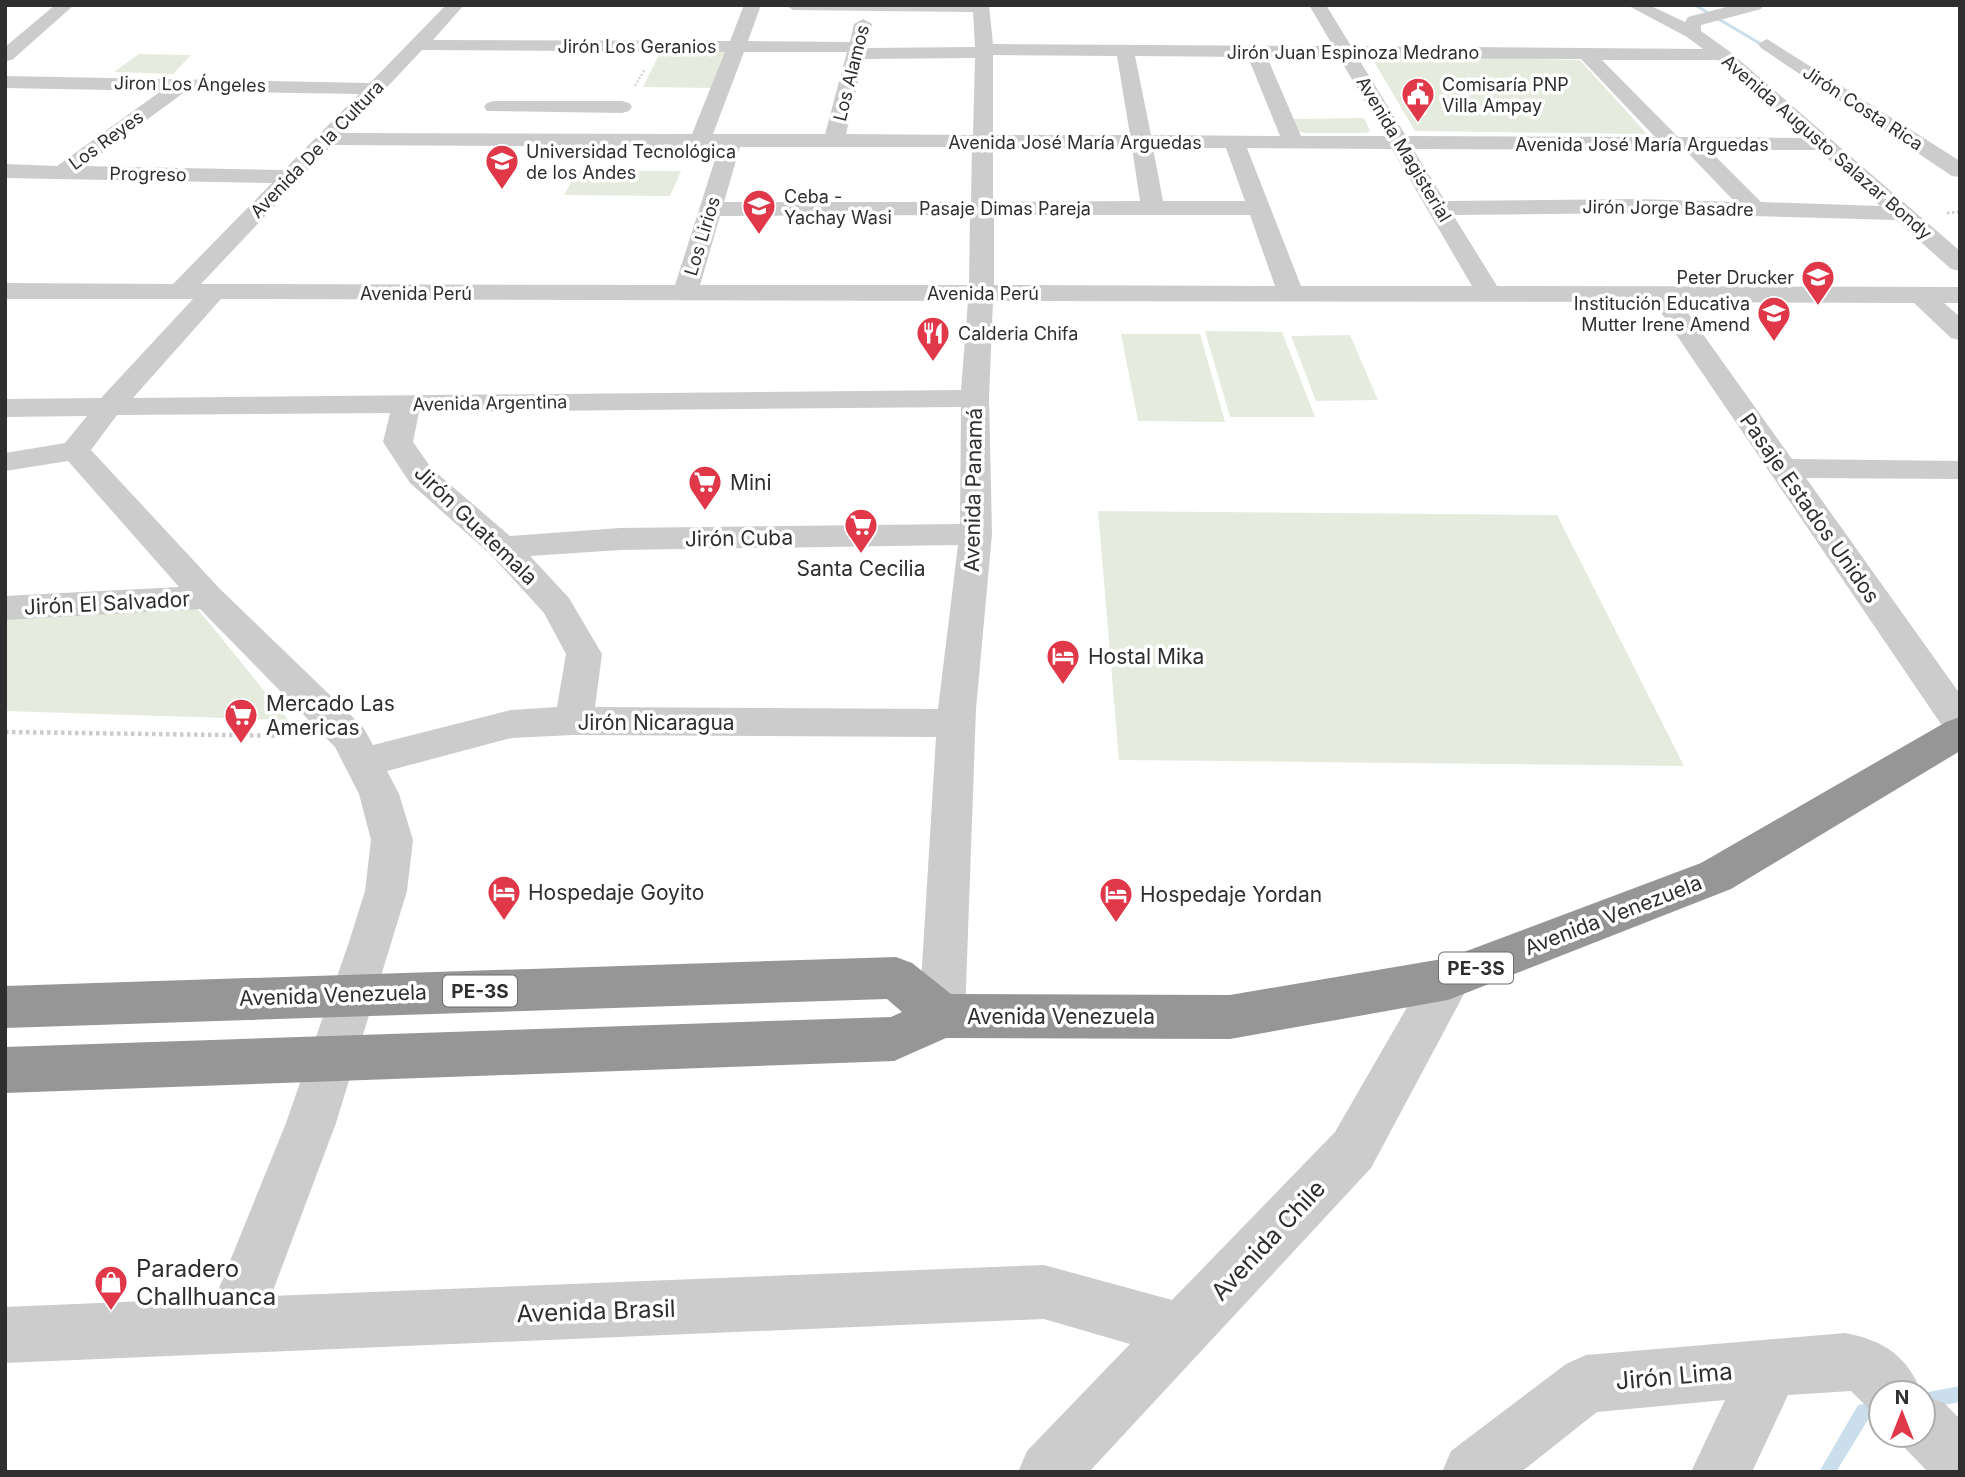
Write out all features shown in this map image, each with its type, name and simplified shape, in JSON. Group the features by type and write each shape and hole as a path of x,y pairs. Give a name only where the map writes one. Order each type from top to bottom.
{"highway":[{"name":"Avenida Venezuela","path":"5,1070 333,1056 894,1039 942,1016 1230,1017 1448,979 1716,876 1960,732"},
{"name":"Avenida Venezuela","path":"5,1007 896,978 942,1016"}],"street":[{"path":"5,56 66,5"},
{"name":"Avenida De la Cultura","path":"75,451 196,293 290,177 456,5"},
{"path":"700,140 753,5"},
{"path":"793,5 981,6"},
{"name":"Avenida Magisterial","path":"1317,5 1489,294"},
{"name":"Avenida Augusto Salazar Bondy","path":"1635,5 1698,26 1722,55 1898,213 1960,264"},
{"path":"1698,26 1755,5"},
{"name":"Los Alamos","path":"834,141 868,6"},
{"name":"Avenida Panamá","path":"942,1016 957,723 976,534 975,398 981,293 984,51 981,6"},
{"name":"Jirón Costa Rica","path":"1767,44 1960,171"},
{"name":"Jirón Los Geranios","path":"417,45 984,51"},
{"path":"524,66 539,46"},
{"path":"1125,50 1153,208"},
{"name":"Jirón Juan Espinoza Medrano","path":"984,51 1722,55"},
{"path":"1255,51 1293,142"},
{"path":"1586,54 1755,209"},
{"name":"Jiron Los Ángeles","path":"5,82 376,89"},
{"name":"Los Reyes","path":"62,172 183,84"},
{"path":"470,139 509,86"},
{"path":"494,107 622,107"},
{"name":"Avenida José María Arguedas","path":"327,139 1823,144"},
{"name":"Los Lirios","path":"685,292 732,140"},
{"path":"1234,142 1290,294"},
{"name":"Progreso","path":"5,171 290,177"},
{"name":"Jirón Jorge Basadre","path":"1438,208 1637,206 1898,213"},
{"name":"Pasaje Dimas Pareja","path":"711,209 1257,208"},
{"name":"Avenida Perú","path":"5,291 1960,295"},
{"name":"Pasaje Estados Unidos","path":"1661,293 1960,723"},
{"path":"1922,296 1960,332"},
{"name":"Avenida Argentina","path":"5,408 975,398"},
{"name":"Jirón Guatemala","path":"407,404 398,442 421,476 503,547 557,606 584,654 574,721"},
{"path":"5,461 75,451 208,597 355,750 379,794 392,840 386,891 354,994 311,1123 232,1326"},
{"path":"1782,468 1960,470"},
{"name":"Jirón Cuba","path":"503,547 620,539 976,534"},
{"name":"Jirón El Salvador","path":"5,608 208,597"},
{"name":"Jirón Nicaragua","path":"355,750 511,724 574,721 957,723"},
{"name":"Avenida Chile","path":"1048,1472 1353,1150 1448,979"},
{"name":"Avenida Brasil","path":"5,1335 1044,1292 1182,1331"},
{"name":"Jirón Lima","path":"1472,1472 1586,1384 1826,1361 1844,1361 1880,1379"},
{"path":"1721,1472 1771,1368"}],"path":[{"path":"5,732 355,750"}],"green space":[{"path":"731,50 711,88 643,87 661,51"},
{"path":"1369,53 1525,55 1534,59 1580,60 1647,134 1415,131"},
{"path":"139,54 191,55 173,74 114,72"},
{"path":"1364,118 1370,131 1366,133 1304,133 1297,131 1291,119"},
{"path":"578,170 681,171 670,196 564,195"},
{"path":"1205,331 1282,332 1315,417 1230,417"},
{"path":"1121,334 1200,334 1225,422 1138,421"},
{"path":"1350,335 1378,400 1316,401 1291,336"},
{"path":"1098,511 1557,515 1684,766 1119,760"},
{"path":"197,608 288,720 5,711 5,619"}],"waterway":[{"path":"1694,5 1770,49"},
{"path":"1937,1398 1960,1394"},
{"path":"1827,1472 1864,1411 1867,1410"}],"place":[{"name":"Comisaría PNP Villa Ampay","path":"1418,124"},
{"name":"Universidad Tecnológica de los Andes","path":"502,191"},
{"name":"Ceba - Yachay Wasi","path":"759,236"},
{"name":"Peter Drucker","path":"1818,307"},
{"name":"Institución Educativa Mutter Irene Amend","path":"1774,343"},
{"name":"Calderia Chifa","path":"933,363"},
{"name":"Mini","path":"705,512"},
{"name":"Santa Cecilia","path":"861,555"},
{"name":"Hostal Mika","path":"1063,686"},
{"name":"Mercado Las Americas","path":"241,745"},
{"name":"Hospedaje Goyito","path":"504,922"},
{"name":"Hospedaje Yordan","path":"1116,924"},
{"name":"Paradero Challhuanca","path":"111,1312"}]}
